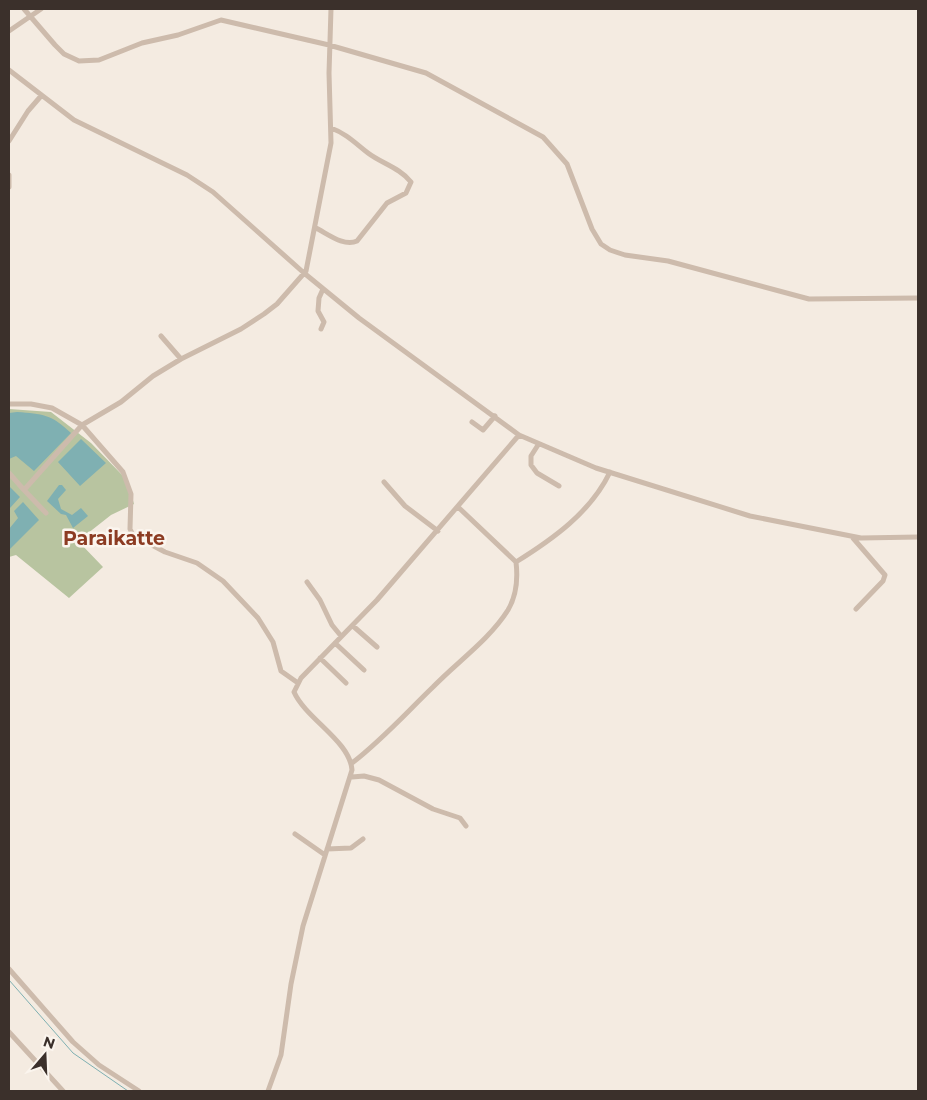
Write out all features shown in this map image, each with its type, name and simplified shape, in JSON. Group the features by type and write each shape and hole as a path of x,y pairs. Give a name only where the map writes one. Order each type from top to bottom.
{"street":[{"path":"24,9 64,54 79,61 99,60 142,43 178,35 221,20 329,45 432,76 543,137 567,164 592,229 601,244 616,253 668,261 809,299 918,298"},
{"path":"9,31 41,9"},
{"path":"24,490 82,425 121,402 153,376 180,359 241,329 264,314 277,304 304,273 316,228 329,160 332,128 329,45 331,9"},
{"path":"9,70 74,120 200,182 224,200 304,273 384,337 519,435 538,445 610,472 750,516 853,537 918,537"},
{"path":"9,141 22,124 28,111 41,96"},
{"path":"316,228 351,244 357,241 387,203 406,193 411,182 396,170 368,154 350,137 332,128"},
{"path":"9,175 9,187"},
{"path":"321,329 324,322 318,306 323,289"},
{"path":"161,336 180,359"},
{"path":"9,404 31,404 52,408 82,425 123,472 131,494 130,529 133,535 165,552 196,563 222,581 258,618 273,642 281,671 298,683"},
{"path":"472,422 483,430 495,416"},
{"path":"268,1091 282,1055 291,984 302,926 352,777 352,763 347,753 296,697 294,692 298,683 341,636 353,626 438,531 519,435"},
{"path":"538,445 531,456 531,465 537,473 559,486"},
{"path":"516,562 575,518 602,489 610,472"},
{"path":"9,474 46,513"},
{"path":"384,482 405,506 438,531"},
{"path":"352,763 390,731 499,622 508,609 516,589 516,562 458,507"},
{"path":"853,537 885,575 883,581 856,610"},
{"path":"307,582 320,600 332,626 341,636"},
{"path":"353,626 377,647"},
{"path":"335,643 364,670"},
{"path":"320,658 346,683"},
{"path":"352,777 364,776 379,780 433,809 460,818 466,826"},
{"path":"295,834 326,852 351,848 363,839"},
{"path":"9,969 73,1042 99,1065 139,1091"},
{"path":"9,1032 63,1091"}],"green space":[{"path":"9,409 51,412 91,443 127,480 134,504 111,515 78,541 103,567 69,598 16,555 9,557"}],"water":[{"path":"17,412 46,416 58,422 71,433 34,471 16,456 9,459 9,413"},
{"path":"81,439 106,463 80,486 58,462"},
{"path":"59,485 62,485 66,490 58,499 61,509 72,515 81,508 88,516 73,528 66,515 61,514 47,501"},
{"path":"9,486 20,497 10,508 9,507"},
{"path":"23,502 39,520 9,550 9,529 18,518 14,511"}],"waterway":[{"path":"9,980 73,1053 128,1091"}],"district":[{"name":"Paraikatte","path":"114,538"}]}
